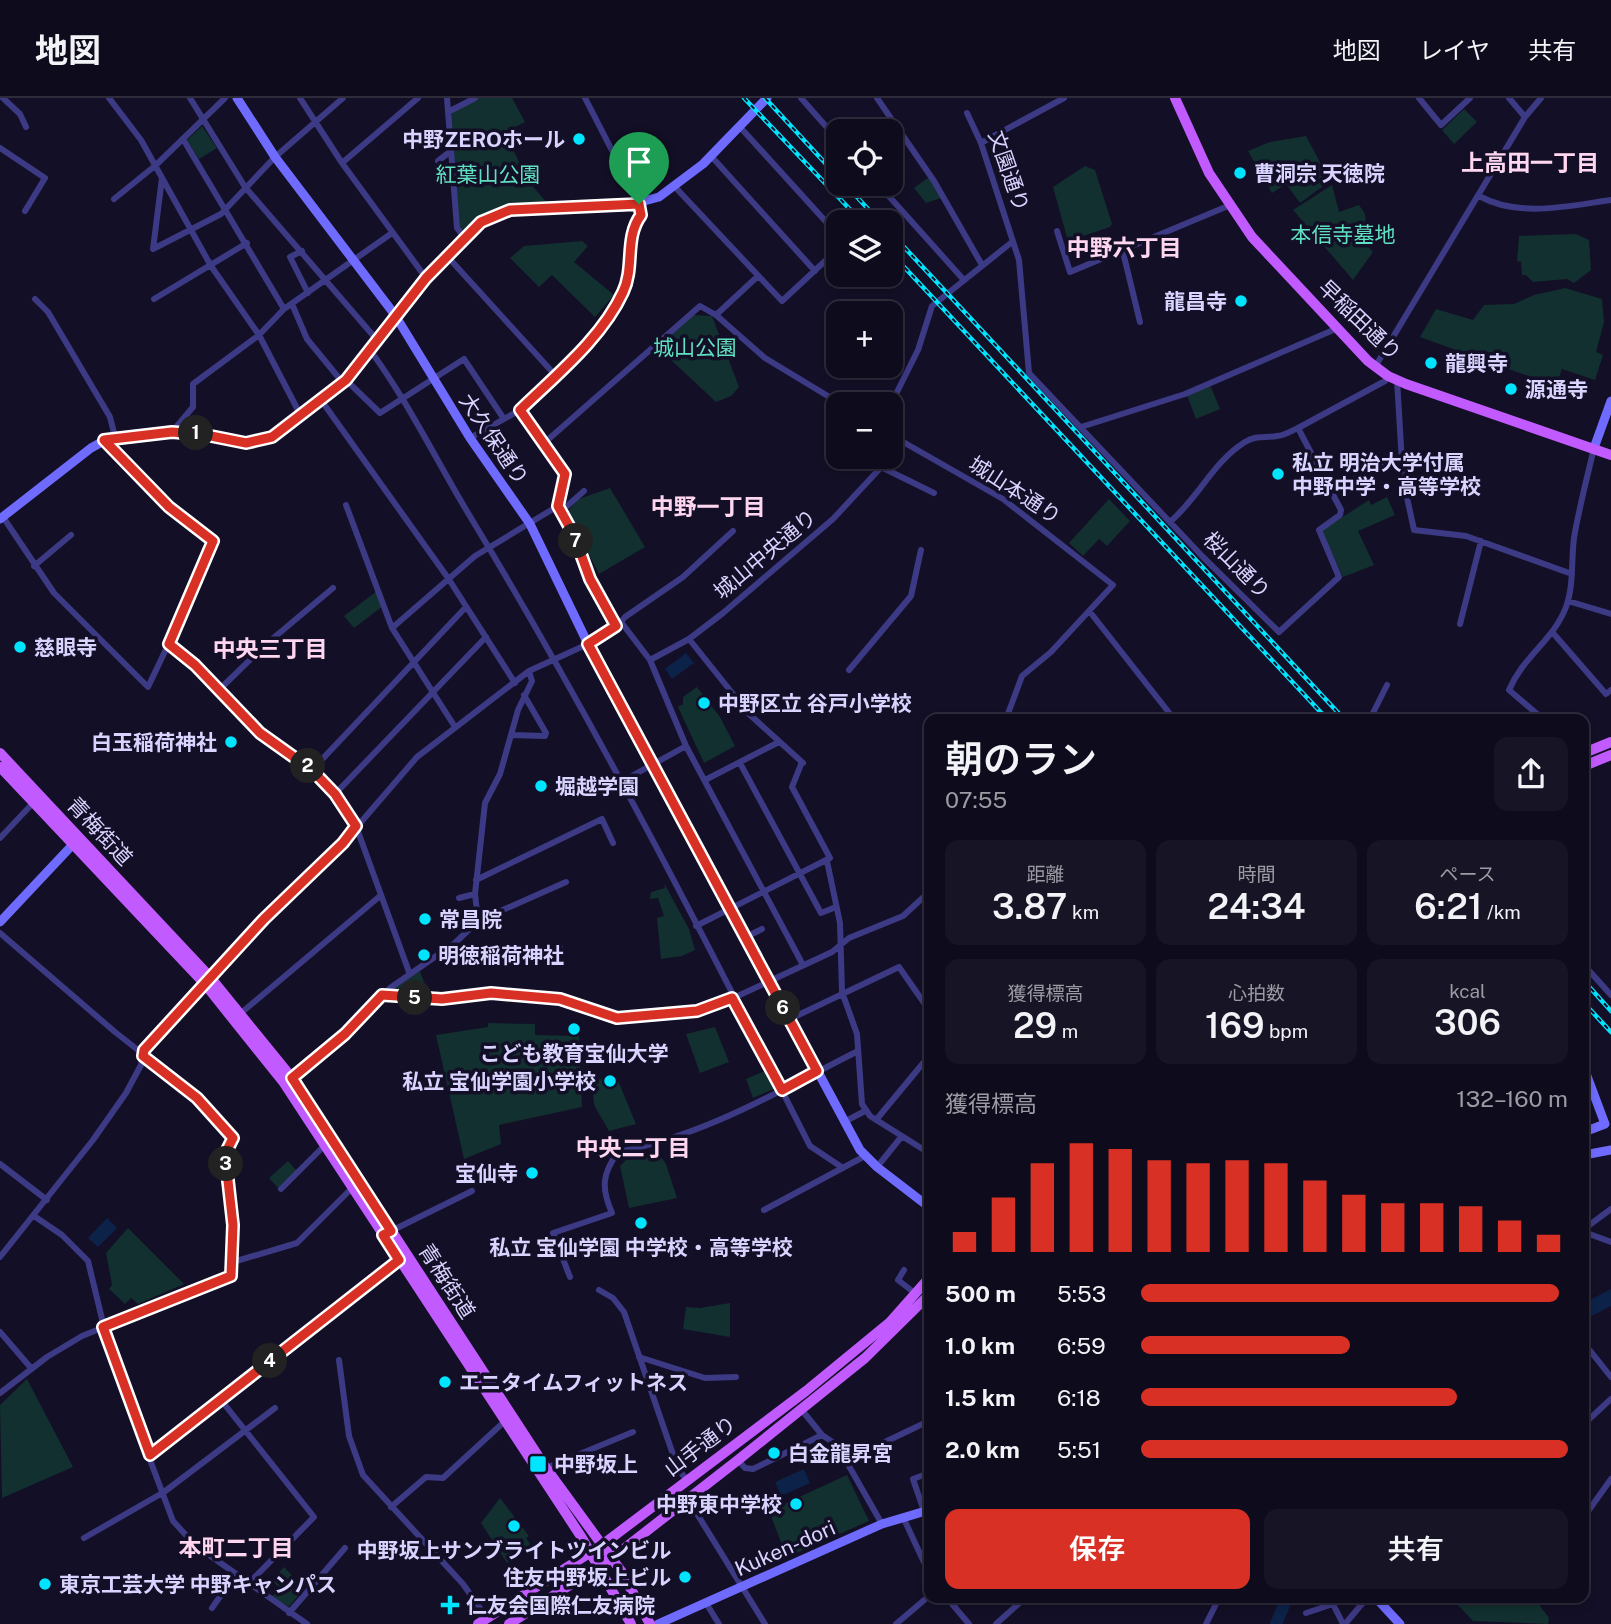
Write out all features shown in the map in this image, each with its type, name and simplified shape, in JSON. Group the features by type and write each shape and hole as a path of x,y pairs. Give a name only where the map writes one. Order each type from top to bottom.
{"main road":[{"name":"早稲田通り","path":"1180,100 1209,173 1228,206 1264,252 1375,367 1393,378 1611,455"},
{"path":"1589,751 1611,742"},
{"name":"青梅街道","path":"0,752 76,841 241,1013 292,1078 387,1233 547,1468 612,1558 650,1624"},
{"path":"1589,764 1611,755"},
{"name":"青梅街道","path":"0,767 33,803 76,841"},
{"name":"青梅街道","path":"207,980 284,1083 352,1188 387,1233 399,1260 600,1566 631,1624"},
{"name":"山手通り","path":"482,1621 632,1523 864,1343 924,1284"},
{"name":"山手通り","path":"509,1624 612,1558 695,1494 886,1339 924,1300"},
{"path":"632,1523 641,1535"}],"street":[{"path":"3,98 20,114 26,127"},
{"path":"109,98 141,140 211,266 259,335 301,415"},
{"path":"190,98 246,187 328,279 377,340"},
{"path":"114,199 156,165 225,98"},
{"name":"大久保通り","path":"237,98 275,157 396,315 470,438 530,524 588,644 844,1122 865,1156 924,1203"},
{"path":"300,98 342,163 426,278"},
{"path":"162,178 153,249 227,208 275,157 343,98"},
{"path":"342,163 418,98"},
{"path":"447,98 457,228 464,237"},
{"path":"448,112 475,98"},
{"path":"470,438 520,410 590,340 622,295 632,228 641,215 639,204 584,98"},
{"path":"104,440 169,507 213,541 148,687 54,593 1,518 104,440 172,432 206,435 237,443 256,442 272,437 345,382 426,278 481,222 505,211 639,204 676,188 767,98"},
{"path":"801,98 826,126"},
{"path":"877,98 934,181 982,265"},
{"path":"981,143 1064,98"},
{"path":"1422,99 1441,125 1470,98"},
{"path":"1510,98 1525,117"},
{"path":"1375,367 1525,117 1541,98"},
{"name":"文園通り","path":"967,113 981,143 1019,260 1029,373 1081,427"},
{"path":"739,126 826,222"},
{"path":"183,139 227,208 284,309"},
{"path":"0,148 45,178 25,211"},
{"path":"438,161 451,150"},
{"path":"711,156 815,271"},
{"path":"676,188 782,301 826,260"},
{"path":"889,196 963,279"},
{"path":"1479,196 1509,208 1556,207 1611,200"},
{"path":"1057,231 1070,272 1122,248 1228,206"},
{"path":"172,432 193,407 193,384 259,335 284,309 393,233"},
{"path":"897,392 918,350 929,310 963,279 1012,242"},
{"path":"154,299 247,243"},
{"path":"1122,248 1140,322"},
{"path":"302,251 290,257 308,293"},
{"path":"447,257 556,376"},
{"path":"716,315 758,276"},
{"path":"35,299 48,312 110,417 115,437"},
{"path":"292,304 307,339 345,382 380,413 464,359 504,419"},
{"path":"543,443 700,306 716,315 765,358 826,395"},
{"path":"1081,427 1185,394 1338,328"},
{"path":"370,350 404,398 435,459 556,659 810,1146 844,1168"},
{"path":"1170,522 1190,505 1219,463 1245,442 1258,436 1279,436 1298,428 1393,378 1404,456 1403,479 1414,530 1481,541 1572,574"},
{"path":"321,400 448,578 515,683"},
{"path":"1537,714 1509,690 1525,661 1553,633 1568,601 1574,538 1594,449 1611,401"},
{"path":"520,410 565,474 558,506 574,535 590,579 619,624 650,660 686,746 803,965"},
{"name":"桜山通り","path":"1081,427 1279,632 1339,577 1319,530 1340,515 1341,510 1332,490"},
{"path":"1298,428 1332,490 1404,456"},
{"name":"城山本通り","path":"903,442 1003,499 1114,585 1090,612"},
{"name":"城山中央通り","path":"650,660 690,639 834,519 879,469"},
{"path":"885,469 934,493"},
{"path":"392,628 448,578 558,506 566,507 584,491"},
{"path":"346,505 392,628 455,727"},
{"path":"0,1256 47,1200 125,1093 143,1056 166,1023 264,919 343,843 417,757 529,671 588,644 619,624 683,577 733,531"},
{"path":"34,566 71,535"},
{"path":"1460,624 1481,541"},
{"path":"849,670 911,596 921,550"},
{"path":"219,690 264,646 333,588"},
{"path":"1568,601 1611,614"},
{"path":"312,770 466,607"},
{"path":"1008,714 1022,676 1090,612 1170,714"},
{"path":"1553,633 1606,694 1611,690"},
{"path":"335,794 486,637"},
{"path":"690,639 749,713 802,762 792,788 830,859 827,861 840,923 842,992 857,1034 865,1111 924,1150"},
{"path":"169,644 260,733 312,770 335,794 356,826 410,972"},
{"path":"478,921 475,894 485,803 500,774 524,695 531,681 529,671"},
{"path":"1372,714 1387,685"},
{"path":"511,736 545,736 546,733 524,695"},
{"path":"705,780 779,742"},
{"path":"621,782 686,746"},
{"path":"740,762 821,913 836,907"},
{"path":"0,838 33,803"},
{"path":"476,880 602,819 613,843"},
{"path":"0,922 76,841"},
{"path":"696,926 827,861"},
{"path":"292,1078 345,1034 382,995 410,972 431,961 467,934 478,921 566,882"},
{"path":"459,898 475,894"},
{"path":"241,1013 380,896"},
{"path":"382,995 442,999 491,993 560,999 617,1018 697,1011 769,981 839,946 849,938 902,916 924,896"},
{"path":"746,937 762,929"},
{"path":"0,933 143,1056 197,1098 233,1138 225,1154 233,1225 231,1276 82,1336 31,1368 0,1393"},
{"path":"548,951 560,947"},
{"path":"790,1019 899,967 924,1003"},
{"path":"1589,971 1611,995"},
{"path":"570,1277 553,1233 612,1213 603,1188 605,1169 618,1152 665,1141 782,1090 858,1051"},
{"path":"876,1120 924,1062"},
{"path":"1589,1079 1608,1122 1589,1130"},
{"path":"844,1122 865,1111"},
{"path":"877,1167 902,1136"},
{"path":"281,1189 324,1146"},
{"path":"1589,1154 1611,1150"},
{"path":"764,1210 865,1156"},
{"path":"0,1164 47,1200"},
{"path":"233,1262 297,1243 352,1188"},
{"path":"387,1233 472,1191"},
{"path":"1589,1226 1611,1209"},
{"path":"33,1216 62,1235 88,1261 103,1327 173,1521 195,1545 307,1624"},
{"path":"1589,1232 1611,1242"},
{"path":"150,1455 399,1260"},
{"path":"904,1270 898,1280 916,1294"},
{"path":"598,1290 613,1298 624,1312 678,1469 687,1480"},
{"path":"0,1332 31,1368"},
{"path":"1589,1349 1611,1377"},
{"path":"639,1357 705,1378 736,1377"},
{"path":"339,1360 354,1453 363,1475 463,1584 482,1621"},
{"path":"1589,1419 1611,1399"},
{"path":"222,1400 314,1517 248,1584"},
{"path":"84,1538 164,1492 275,1408"},
{"path":"801,1409 822,1435 836,1444 882,1524"},
{"path":"391,1507 426,1477 443,1478 505,1422"},
{"path":"847,1460 924,1423"},
{"path":"547,1468 633,1432"},
{"path":"738,1460 745,1468 752,1469 822,1435"},
{"path":"924,1475 913,1479 924,1505"},
{"path":"1589,1510 1611,1479"},
{"path":"695,1494 694,1508 765,1624"},
{"name":"Kuken-dori","path":"658,1624 882,1524 924,1511"},
{"path":"903,1517 924,1562"},
{"path":"289,1613 345,1548"},
{"path":"212,1608 235,1575"},
{"path":"896,1624 924,1600"},
{"path":"706,1603 719,1624"},
{"path":"951,1603 969,1624"},
{"path":"996,1624 1020,1603"},
{"path":"1206,1624 1216,1603"},
{"path":"1306,1614 1327,1603"},
{"path":"1332,1603 1344,1624 1363,1603"},
{"path":"1381,1603 1400,1624"}],"green space":[{"name":"紅葉山公園","path":"479,98 512,98 525,122 505,132 528,181 548,204 494,213 465,232 459,230 450,118 452,113"},
{"path":"1464,109 1477,122 1454,144 1442,130"},
{"path":"202,126 217,148 199,159 187,140"},
{"path":"1306,136 1330,181 1300,203 1286,184 1272,193 1248,151 1270,142"},
{"path":"1085,166 1095,170 1112,224 1068,241 1053,187"},
{"path":"929,177 941,198 926,203 914,188"},
{"name":"本信寺墓地","path":"1332,185 1339,212 1359,205 1365,214 1368,247 1373,252 1353,280 1293,210"},
{"path":"1576,234 1589,240 1591,270 1574,283 1567,279 1533,282 1526,275 1522,275 1521,262 1517,261 1519,236"},
{"path":"582,241 588,246 574,262 614,295 595,317 552,275 539,287 510,258 524,246"},
{"path":"1565,288 1602,299 1604,322 1596,352 1603,355 1595,380 1562,369 1556,386 1420,337 1436,309 1473,320 1484,305 1514,304 1534,295"},
{"name":"城山公園","path":"691,315 712,316 739,387 731,396 716,402 656,346"},
{"path":"1210,385 1220,409 1196,419 1187,395"},
{"path":"610,488 645,547 599,574 567,512 579,499"},
{"path":"1387,497 1395,515 1358,531 1374,565 1343,577 1322,532 1369,500 1371,505"},
{"path":"1109,499 1130,521 1107,546 1099,539 1083,556 1069,543"},
{"path":"377,591 383,606 354,628 344,616"},
{"path":"697,687 720,717 735,746 704,763 678,707 683,704 683,697"},
{"path":"664,883 689,929 695,950 682,956 661,959 657,918 664,916 658,898 650,899 651,892 665,888"},
{"path":"420,971 428,993 391,993 390,990"},
{"path":"488,1023 535,1024 535,1035 579,1036 582,1107 499,1125 501,1144 464,1159 436,1035 488,1027"},
{"path":"715,1027 729,1062 700,1073 686,1034"},
{"path":"767,1070 776,1088 753,1098 746,1079"},
{"path":"617,1078 636,1124 609,1131 594,1105 592,1080"},
{"path":"658,1153 666,1164 677,1198 629,1208 620,1166 626,1160"},
{"path":"288,1161 297,1171 278,1188 269,1178"},
{"path":"128,1228 184,1284 138,1304 131,1298 125,1304 109,1289 112,1285 106,1253"},
{"path":"730,1303 730,1337 683,1329 686,1307 700,1308"},
{"path":"27,1379 73,1467 2,1498 0,1405"},
{"path":"847,1475 869,1521 792,1555 787,1543 782,1545 769,1511"},
{"path":"500,1498 529,1536 526,1538 532,1547 507,1563 481,1523"},
{"path":"284,1567 304,1588 289,1607 272,1597 279,1588 272,1580"},
{"path":"1456,1603 1538,1603 1549,1618 1548,1624 1473,1621"}],"water":[{"path":"686,653 694,663 672,679 665,669"},
{"path":"107,1218 117,1228 98,1247 88,1238"},
{"path":"1611,1289 1611,1306 1589,1317 1589,1300"},
{"path":"804,1469 810,1483 781,1496 775,1482"}],"waterway":[{"path":"1276,1624 1285,1603"}],"railway":[{"path":"744,98 851,210"},
{"path":"765,98 826,164"},
{"path":"856,196 869,210"},
{"path":"903,246 1339,714"},
{"path":"903,266 1322,714"},
{"path":"1589,987 1611,1011"},
{"path":"1589,1008 1611,1032"}],"place":[{"name":"中野ZEROホール","path":"579,139"},
{"name":"曹洞宗 天徳院","path":"1240,173"},
{"name":"龍昌寺","path":"1241,301"},
{"name":"龍興寺","path":"1431,363"},
{"name":"源通寺","path":"1511,389"},
{"name":"私立 明治大学付属 中野中学・高等学校","path":"1278,474"},
{"name":"慈眼寺","path":"20,647"},
{"name":"中野区立 谷戸小学校","path":"704,703"},
{"name":"白玉稲荷神社","path":"231,742"},
{"name":"堀越学園","path":"541,786"},
{"name":"常昌院","path":"425,919"},
{"name":"明徳稲荷神社","path":"424,955"},
{"name":"こども教育宝仙大学","path":"574,1029"},
{"name":"私立 宝仙学園小学校","path":"610,1081"},
{"name":"宝仙寺","path":"532,1173"},
{"name":"私立 宝仙学園 中学校・高等学校","path":"641,1223"},
{"name":"エニタイムフィットネス","path":"445,1382"},
{"name":"白金龍昇宮","path":"774,1453"},
{"name":"中野坂上","path":"538,1464"},
{"name":"中野東中学校","path":"796,1504"},
{"name":"中野坂上サンブライトツインビル","path":"514,1526"},
{"name":"住友中野坂上ビル","path":"685,1577"},
{"name":"東京工芸大学 中野キャンパス","path":"45,1584"},
{"name":"仁友会国際仁友病院","path":"450,1605"}],"district":[{"name":"上高田一丁目","path":"1530,162"},
{"name":"中野六丁目","path":"1124,247"},
{"name":"中野一丁目","path":"708,506"},
{"name":"中央三丁目","path":"270,648"},
{"name":"中央二丁目","path":"633,1147"},
{"name":"本町二丁目","path":"236,1547"}],"route":[{"path":"639,204 641,215 632,228 622,295 590,340 520,410 565,474 566,480 558,506 574,535 590,579 616,626 588,644 817,1071 782,1090 732,998 714,1007 697,1011 617,1018 567,999 491,993 442,999 382,995 345,1034 292,1078 391,1231 383,1235 399,1260 150,1455 111,1356 103,1327 231,1276 233,1225 225,1154 233,1138 197,1098 143,1056 144,1050 264,919 343,843 356,826 323,780 300,759 260,733 195,665 169,644 199,580 213,541 169,507 128,468 104,440 124,435 172,432 206,435 237,443 256,442 272,437 346,380 426,278 481,222 510,210 622,207 639,204"}]}
